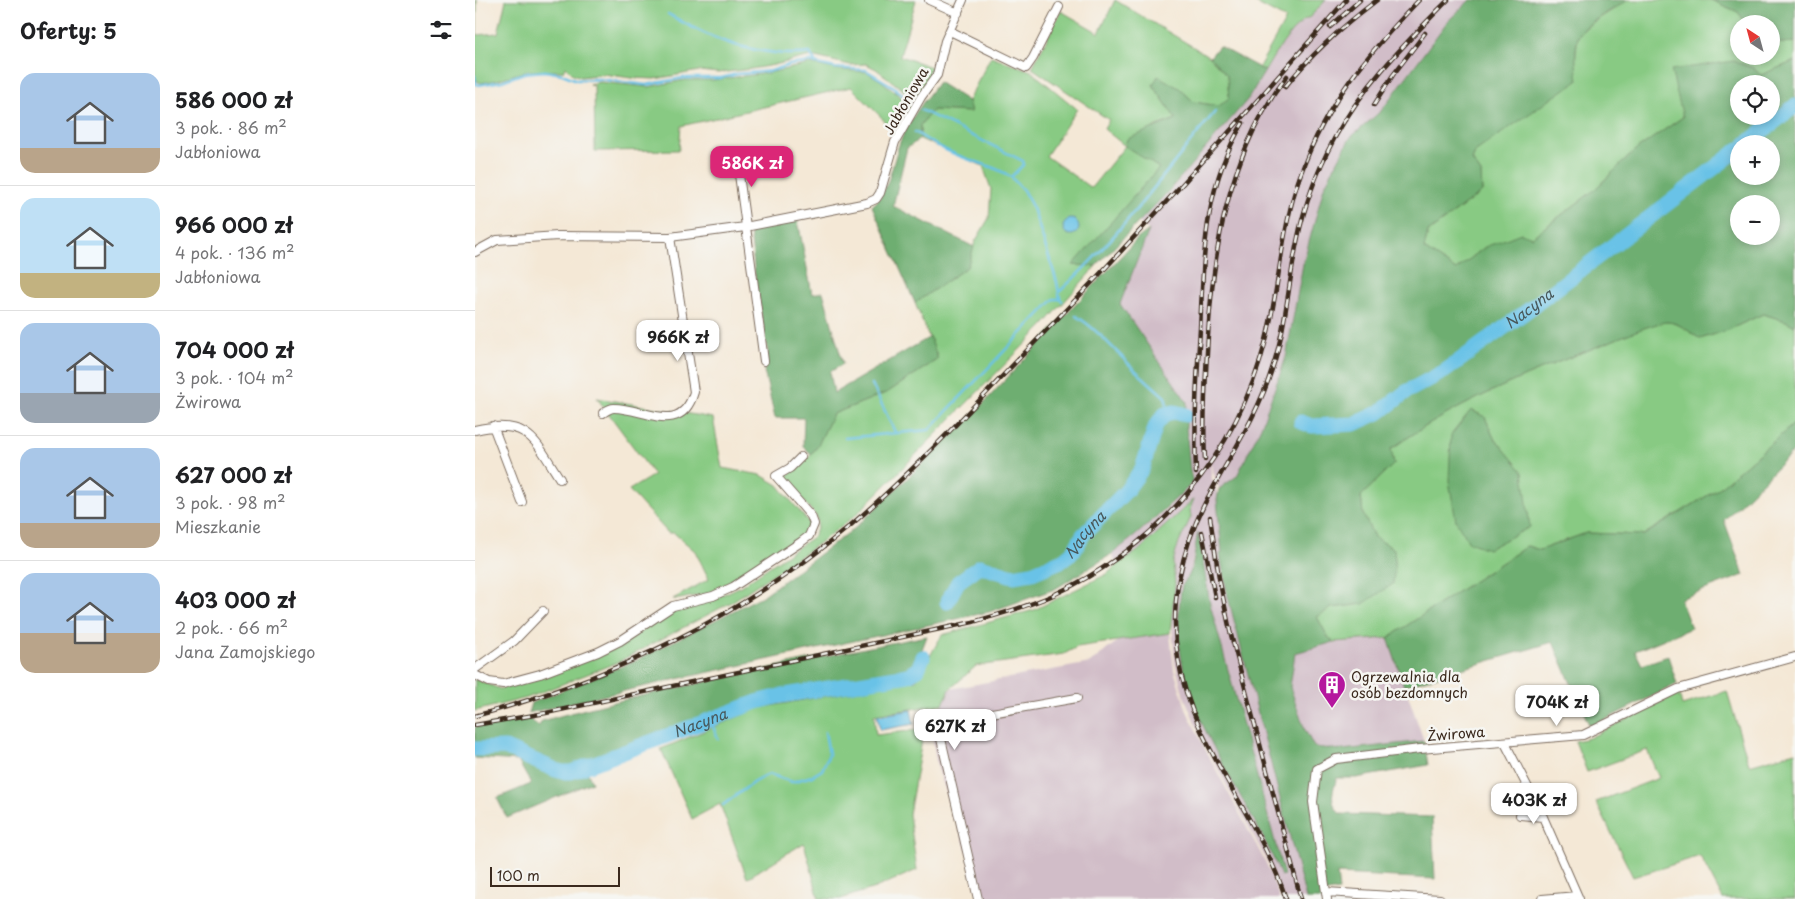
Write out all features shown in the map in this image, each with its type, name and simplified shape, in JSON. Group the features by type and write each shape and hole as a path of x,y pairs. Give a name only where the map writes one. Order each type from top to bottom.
{"street":[{"path":"929,0 958,13"},
{"name":"Jabłoniowa","path":"475,252 497,240 558,236 670,237 745,227 867,203 876,199 880,193 895,142 921,97 937,75 950,31 963,0"},
{"path":"950,31 1026,68 1059,7"},
{"path":"736,152 764,361"},
{"path":"603,413 612,408 661,418 674,417 690,405 694,392 670,237"},
{"path":"475,430 493,426 517,427 533,438 559,479"},
{"path":"493,426 522,502"},
{"path":"475,674 489,682 503,684 541,674 598,652 620,641 673,606 713,596 750,576 809,536 815,524 811,516 773,477 790,468 801,457"},
{"path":"475,669 514,641 543,610"},
{"name":"Żwirowa","path":"1326,896 1313,802 1317,769 1336,759 1419,749 1583,735 1678,689 1795,657"},
{"path":"979,899 939,730 940,725 946,721 1077,698"},
{"path":"1505,743 1543,817 1578,897 1542,899"},
{"path":"1520,815 1543,817"},
{"path":"1326,896 1440,899"}],"shaded area":[{"path":"1326,0 1470,0 1447,22 1382,110 1350,138 1324,187 1303,264 1286,357 1261,427 1237,476 1219,489 1210,462 1212,479 1218,496 1222,553 1220,554 1227,593 1306,899 1282,899 1269,865 1201,737 1183,694 1175,663 1171,613 1175,584 1173,562 1178,545 1191,517 1190,509 1193,500 1138,551 1117,565 1112,554 1166,509 1192,481 1186,427 1187,402 1120,304 1149,230 1138,222 1168,193 1248,99 1275,54 1292,31 1310,17","holes":["1198,534 1210,604 1284,874 1281,876 1269,847 1200,718 1186,678 1179,629 1182,586 1190,573"]},
{"path":"1170,633 1174,670 1187,711 1267,865 1280,899 984,899 937,766 930,723 943,704 950,689 1090,663 1118,641"},
{"path":"1388,638 1424,741 1342,750 1314,747 1305,730 1290,687 1295,653 1334,642"}],"green space":[{"path":"475,0 477,0 477,35 498,33 506,0 916,0 900,56 934,68 930,79 915,99 876,69 866,64 850,65 811,56 751,69 718,73 699,71 655,79 604,74 581,77 573,74 566,67 563,71 526,71 481,83 477,81 475,74"},
{"path":"1115,0 1210,57 1227,75 1229,98 1219,106 1194,102 1179,88 1153,85 1176,119 1156,126 1126,146 1159,168 1074,265 1096,266 1043,326 857,514 818,544 730,603 618,662 527,698 475,711 475,679 500,689 543,677 617,648 669,612 683,606 711,600 739,587 813,537 817,527 816,516 784,478 807,459 817,447 833,414 888,392 938,359 915,303 967,267 975,242 989,218 991,189 983,166 920,139 920,125 933,110 971,112 968,101 991,56 1031,71 1077,109 1046,156 1091,188 1125,146 1104,129 1109,120 1032,68 1061,11 1099,33"},
{"path":"1250,0 1326,0 1310,17 1292,31 1265,71 1259,67 1286,19"},
{"path":"1470,0 1628,0 1592,22 1581,32 1576,48 1578,80 1476,151 1472,160 1481,173 1482,192 1428,232 1424,249 1456,270 1485,247 1521,233 1532,237 1592,192 1637,149 1683,117 1671,70 1730,62 1730,65 1745,65 1753,68 1761,75 1795,61 1795,326 1786,321 1763,314 1728,330 1700,339 1685,328 1671,322 1655,324 1553,364 1469,402 1416,432 1391,449 1394,464 1361,496 1363,514 1374,537 1394,549 1393,584 1363,604 1331,608 1317,617 1328,637 1334,642 1295,653 1290,687 1305,730 1314,747 1342,750 1424,741 1428,765 1356,778 1337,778 1333,801 1340,814 1432,817 1435,879 1337,874 1339,890 1322,893 1323,899 1306,899 1227,593 1220,554 1222,553 1217,500 1219,489 1237,476 1261,427 1286,357 1303,264 1324,187 1350,138 1382,110 1447,22"},
{"path":"1628,0 1711,0 1738,12 1740,15 1730,15 1730,65 1780,65 1780,43 1795,42 1795,61 1761,75 1753,68 1743,75 1730,75 1730,84 1637,149 1592,192 1532,237 1485,247 1456,270 1424,249 1428,232 1482,192 1481,173 1472,160 1476,151 1496,136 1575,61 1578,35 1589,25"},
{"path":"1711,0 1795,0 1795,42 1780,43 1780,15 1740,15 1738,12"},
{"path":"1219,46 1265,71 1248,99 1167,193 1096,266 1073,265 1159,168 1125,146 1127,139 1176,119 1153,85 1158,76 1179,88 1194,102 1219,106 1229,98 1227,75 1210,57"},
{"path":"810,64 840,70 867,72 883,82 913,107 896,135 892,133 882,118 851,87 681,126 679,150 595,151 594,85 589,84 600,82 648,87 685,80 713,80 768,73"},
{"path":"938,82 968,101 971,112 933,110 920,125 920,139 907,148 893,206 974,247 967,267 915,303 872,206 887,185 900,142 908,126"},
{"path":"798,221 812,294 823,292 843,364 830,372 834,393 930,337 938,359 888,392 833,414 817,447 811,454 803,446 804,418 775,418 764,371 768,353 756,284 750,231"},
{"path":"1149,230 1120,304 1187,402 1186,427 1193,483 1136,535 1112,554 1055,589 989,612 528,713 531,703 637,660 764,595 855,528 963,425 1137,239"},
{"path":"1763,314 1786,321 1795,326 1795,423 1718,489 1643,535 1586,533 1540,550 1527,546 1388,638 1334,642 1328,637 1317,617 1331,608 1363,604 1394,549 1374,537 1363,514 1361,496 1394,464 1391,449 1416,432 1469,402 1553,364 1630,333 1662,322 1671,322 1685,328 1700,339 1728,330","holes":["1471,410 1485,417 1493,436"]},
{"path":"597,398 713,418 722,468 761,475 778,485 810,524 806,534 710,593 673,599 709,579 695,551 674,533 668,533 629,490 654,475"},
{"path":"1471,410 1485,417 1493,436 1523,472 1530,527 1488,549 1469,542 1456,521 1449,481 1451,435"},
{"path":"1795,423 1795,450 1724,520 1744,575 1680,599 1691,628 1635,651 1642,665 1668,656 1677,684 1590,727 1553,642 1404,686 1388,638 1527,546 1540,550 1586,533 1644,535 1718,489"},
{"path":"1194,499 1190,509 1191,517 1178,545 1173,562 1175,584 1170,633 1077,647 1064,654 976,666 950,689 943,704 874,715 876,735 924,729 909,814 917,870 875,888 840,899 819,899 804,843 747,878 720,804 692,819 661,749 759,708 916,680 942,635 1034,610 1107,574 1138,551"},
{"path":"1198,532 1210,604 1284,875 1281,876 1266,844 1214,748 1199,715 1187,681 1180,646 1180,595 1182,586 1189,575 1193,563"},
{"path":"927,636 916,666 906,672 781,693 752,700 565,769 506,745 475,745 475,727 529,719 539,726 542,721 586,709"},
{"path":"1727,691 1749,765 1795,752 1795,899 1723,899 1700,856 1633,877 1596,802 1659,778 1647,750 1587,772 1575,741 1589,738 1679,693 1682,705"},
{"path":"475,751 502,751 560,776 571,775 586,769 592,782 507,818 497,798 531,784 518,761 475,758"}],"water":[{"path":"1068,219 1074,219 1079,224 1077,233 1068,235 1063,230 1063,224"},
{"path":"911,710 914,724 880,730 877,716"}],"waterway":[{"path":"668,14 705,34 728,43 776,53 810,53 816,64"},
{"path":"475,76 476,84 479,85 502,81 524,73 545,71 562,74 577,80 600,79 646,85 683,78 721,78 737,74 771,71 789,65 810,62 835,68 866,70 894,87 913,104"},
{"name":"Nacyna","path":"1758,135 1795,106"},
{"path":"921,110 1023,161 1024,164 1011,177 1023,190 1033,208 1057,282 1060,299"},
{"path":"1059,292 1081,272 1121,228 1215,112"},
{"path":"915,132 946,150 984,164 1011,177"},
{"name":"Nacyna","path":"1301,422 1312,426 1354,424 1380,412 1406,392 1445,371 1535,305 1730,156"},
{"path":"845,438 929,430 1054,299 1062,301"},
{"path":"1076,316 1095,330 1165,397 1168,413"},
{"path":"872,384 895,432"},
{"name":"Nacyna","path":"947,602 958,582 980,566 1013,576 1032,573 1063,560 1074,551 1083,535 1126,491 1142,469 1156,425 1165,414 1174,412 1186,415"},
{"name":"Nacyna","path":"475,749 505,748 556,770 571,772 757,702 780,696 908,675 918,669 923,657"},
{"path":"710,719 718,739"},
{"path":"723,805 754,782 769,774 792,782 812,776 822,770 829,754 825,732"}],"railway":[{"path":"475,716 526,701 576,683 674,641 767,588 852,524 923,458 1076,299 1193,172 1346,0"},
{"path":"1330,27 1360,0"},
{"path":"1285,87 1328,40 1377,0"},
{"path":"475,725 546,713 973,622 1051,596 1090,576 1126,552 1158,524 1188,493 1213,458 1235,421 1253,382 1266,340 1289,214 1294,193 1311,147 1323,123 1350,80 1382,40 1419,0"},
{"path":"1286,899 1260,838 1211,751 1197,721 1186,690 1178,658 1176,638 1176,598 1179,579 1189,540 1205,503 1250,421 1266,387 1277,354 1284,322 1300,229 1307,202 1322,164 1334,139 1358,101 1386,65 1448,0"},
{"path":"1374,105 1393,75 1425,33"},
{"path":"1205,459 1204,433 1209,316 1218,243 1236,173 1249,139 1266,107 1287,76"},
{"path":"1196,473 1197,383 1208,223 1220,172 1243,123"},
{"path":"1210,517 1219,578 1230,631 1301,899"},
{"path":"1202,532 1215,597"}],"place":[{"name":"Ogrzewalnia dla osób bezdomnych","path":"1332,709"}]}
